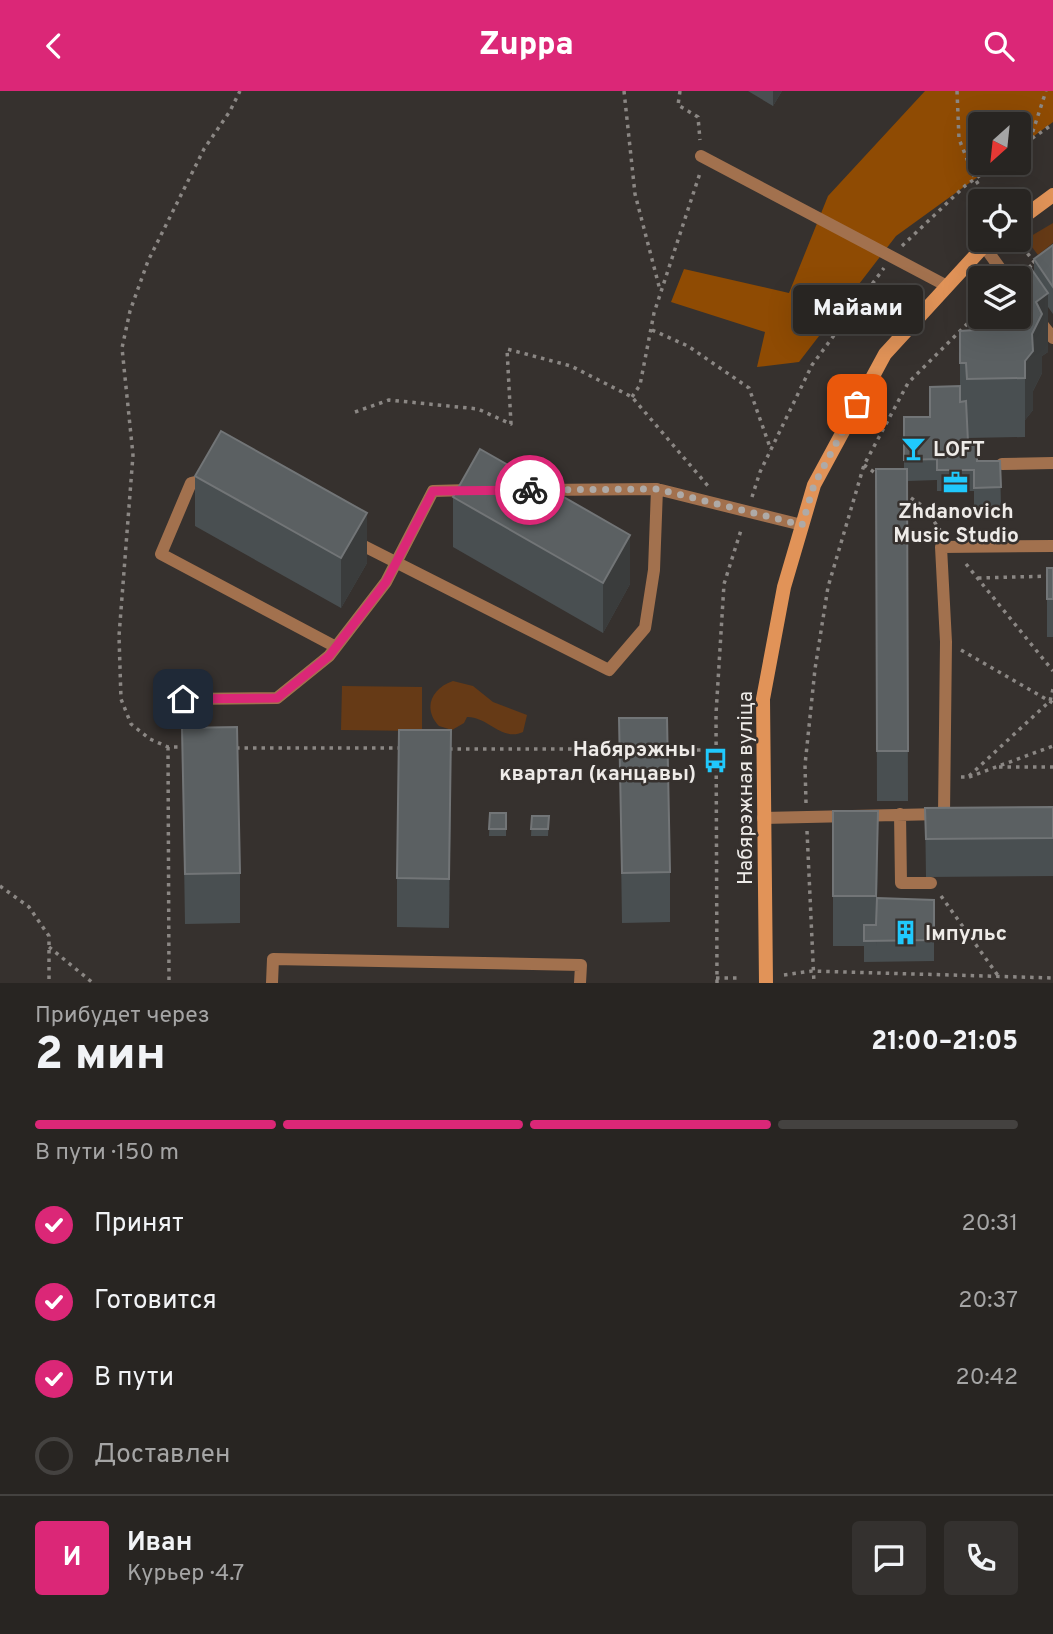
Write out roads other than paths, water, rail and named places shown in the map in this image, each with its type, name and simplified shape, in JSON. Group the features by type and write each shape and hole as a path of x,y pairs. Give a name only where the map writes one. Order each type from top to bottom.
{"main road":[{"path":"1031,211 1053,195"},
{"name":"Набярэжная вуліца","path":"766,983 763,699 784,587 802,525 814,485 884,354 979,252"}],"lane":[{"path":"701,156 947,286"},
{"path":"1031,310 1053,338"},
{"path":"1002,464 1053,463"},
{"path":"231,474 191,483 161,554 336,647"},
{"path":"337,532 395,564 609,670 645,628 654,569 657,489"},
{"path":"531,490 657,489 802,525"},
{"path":"183,699 277,698 329,656 386,582 433,491 489,490"},
{"path":"944,814 946,642 941,547 1053,546"},
{"path":"900,814 901,883 931,883"},
{"path":"763,818 957,814"},
{"path":"272,983 272,959 581,965 580,983"}],"place":[{"name":"Майами","path":"857,404"},
{"name":"LOFT","path":"913,449"},
{"name":"Zhdanovich Music Studio","path":"956,482"},
{"name":"Набярэжны квартал (канцавы)","path":"716,761"},
{"name":"Імпульс","path":"905,933"}]}
